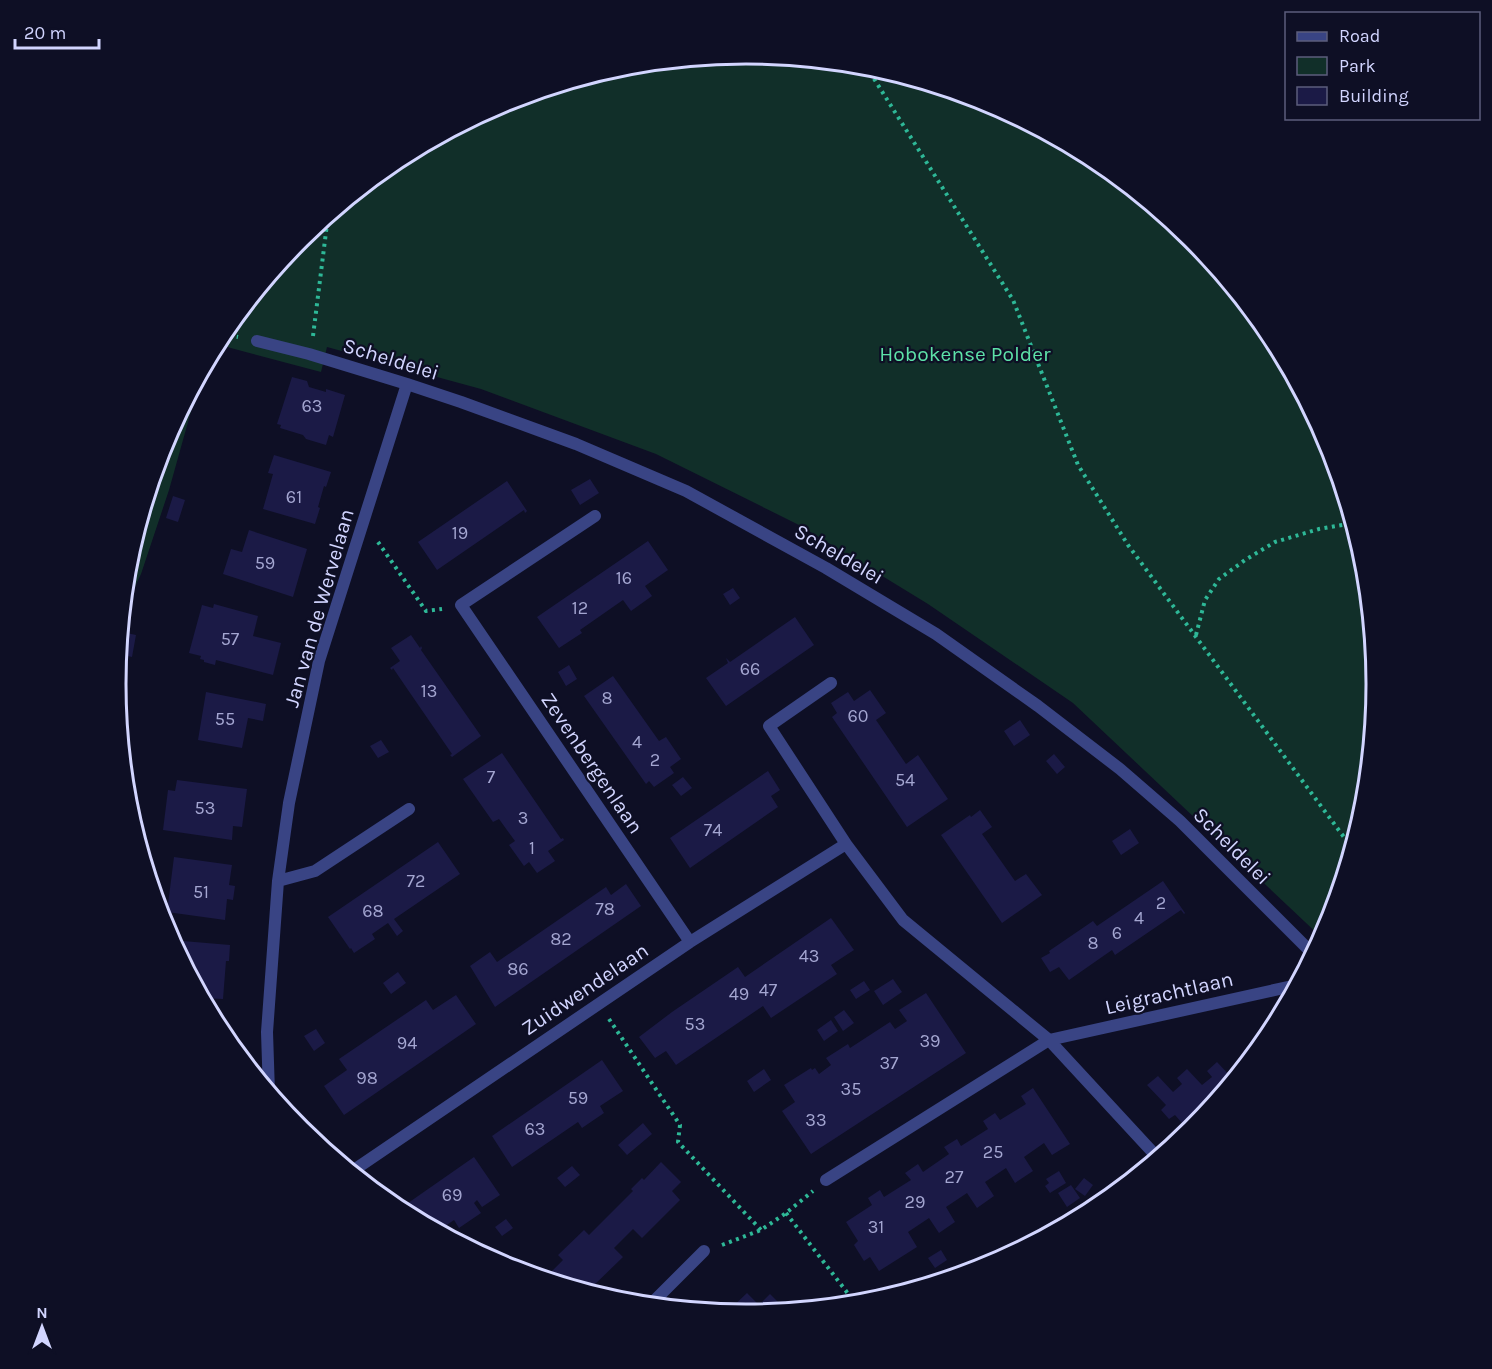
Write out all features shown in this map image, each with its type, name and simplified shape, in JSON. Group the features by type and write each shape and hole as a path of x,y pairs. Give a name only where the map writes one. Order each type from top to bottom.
{"street":[{"name":"Scheldelei","path":"257,341 309,354 407,384 576,444 686,491 826,568 936,634 1038,706 1120,769 1180,820 1307,947"},
{"name":"Jan van de Wervelaan","path":"269,1079 267,1032 278,881 289,803 319,661 407,384"},
{"path":"461,605 595,516"},
{"name":"Zevenbergenlaan","path":"461,605 690,942"},
{"path":"831,683 769,726 846,844 903,920 1049,1040 1153,1153"},
{"path":"278,881 315,871 409,809"},
{"name":"Zuidwendelaan","path":"358,1167 690,942 846,844"},
{"name":"Leigrachtlaan","path":"1049,1040 1287,987"},
{"path":"826,1180 1049,1040"},
{"path":"657,1298 704,1251"}],"path":[{"path":"873,78 1013,300 1078,465 1128,545 1346,840"},
{"path":"309,354 316,319 327,228"},
{"path":"363,521 426,611 461,605"},
{"path":"1196,636 1205,600 1219,579 1275,542 1319,529 1345,524"},
{"path":"599,1004 680,1125 678,1142 761,1230"},
{"path":"704,1251 761,1230 786,1214 826,1180"},
{"path":"786,1214 849,1296"}],"green space":[{"name":"Hobokense Polder","path":"746,64 827,70 867,76 945,97 1020,128 1056,148 1090,169 1155,218 1212,276 1238,307 1283,374 1319,447 1333,485 1345,524 1361,604 1365,644 1365,725 1361,765 1345,845 1315,931 1073,703 928,604 799,525 656,454 481,389 327,347 321,372 226,347 280,276 337,218 369,193 402,169 472,128 547,97 625,76 705,66"},
{"path":"193,404 169,490 133,590 147,524 159,485 173,447"}],"building":[{"path":"292,377 307,381 309,387 345,395 333,437 329,435 326,445 280,428 281,425 277,424"},
{"path":"274,455 331,472 326,487 324,486 315,524 263,509 273,474 268,473"},
{"path":"590,479 599,493 580,505 571,490"},
{"path":"507,481 527,511 525,513 524,510 437,570 418,542"},
{"path":"173,496 185,500 178,522 166,518"},
{"path":"249,530 307,549 293,597 223,574 231,549 242,552"},
{"path":"648,541 668,570 645,586 652,596 631,611 623,600 559,648 537,617"},
{"path":"733,588 740,598 730,605 723,594"},
{"path":"214,604 258,616 253,636 281,643 273,675 216,660 215,665 204,662 200,659 201,656 189,653 202,605 213,608"},
{"path":"795,617 814,645 726,706 706,678 728,663 726,658 730,662"},
{"path":"128,633 136,635 132,657 127,656"},
{"path":"411,635 420,648 421,646 421,650 481,736 452,757 393,668 392,670 390,668 400,661 391,648"},
{"path":"569,665 577,679 566,686 558,672"},
{"path":"613,676 659,741 666,737 681,759 670,767 674,773 654,787 649,781 646,784 584,696"},
{"path":"870,690 886,713 876,720 906,764 918,755 948,799 907,827 832,717 837,713 831,703 848,692 854,701"},
{"path":"206,692 266,704 263,721 248,718 242,748 198,740"},
{"path":"1020,720 1030,735 1014,746 1004,731"},
{"path":"381,740 389,752 378,758 370,746"},
{"path":"502,753 561,839 564,840 548,851 555,861 537,873 529,862 524,866 509,845 515,841 499,819 493,822 463,779"},
{"path":"1054,754 1065,767 1057,774 1046,761"},
{"path":"768,771 780,790 771,796 778,807 690,868 670,838"},
{"path":"683,777 692,788 681,796 672,785"},
{"path":"177,780 247,789 242,827 233,826 232,840 163,830 168,790 175,791"},
{"path":"980,810 992,827 982,834 1015,881 1026,874 1042,895 1002,923 941,835"},
{"path":"1130,829 1139,843 1121,855 1112,841"},
{"path":"438,842 460,874 394,919 403,931 397,936 388,923 372,934 375,939 354,953 328,917"},
{"path":"174,857 232,865 229,885 235,886 233,900 227,899 225,920 169,912 168,907"},
{"path":"1163,881 1184,914 1181,910 1115,955 1112,950 1069,980 1059,967 1050,972 1041,958 1050,953 1049,951 1093,921 1097,926"},
{"path":"626,884 641,906 495,1007 470,966 490,952 497,962 606,887 611,895"},
{"path":"831,918 854,950 831,965 837,974 771,1018 763,1006 676,1065 666,1051 655,1058 639,1037 738,967 745,977"},
{"path":"182,941 230,945 229,961 226,961 223,999 212,998"},
{"path":"398,972 406,983 391,994 383,983"},
{"path":"893,979 902,992 883,1005 874,991"},
{"path":"864,981 870,990 856,999 850,990"},
{"path":"926,993 966,1053 811,1154 782,1111 795,1102 784,1085 811,1068 812,1070 815,1068 819,1074 831,1065 826,1058 848,1044 850,1048 890,1022 895,1029 907,1021 899,1010"},
{"path":"456,995 476,1024 344,1115 324,1086 347,1070 339,1059 426,1000 433,1010"},
{"path":"844,1010 854,1023 843,1031 834,1017"},
{"path":"831,1020 838,1031 824,1041 817,1030"},
{"path":"316,1029 325,1043 314,1051 304,1036"},
{"path":"602,1060 623,1091 600,1106 604,1113 582,1128 578,1122 512,1167 492,1136"},
{"path":"1217,1062 1228,1074 1183,1124 1175,1115 1169,1119 1161,1110 1166,1105 1147,1085 1158,1076 1173,1092 1182,1084 1177,1078 1187,1069 1202,1085 1212,1077 1207,1071"},
{"path":"764,1069 771,1080 754,1092 747,1081"},
{"path":"1033,1088 1070,1144 1052,1155 1044,1143 1024,1157 1033,1171 1015,1183 1006,1168 985,1182 994,1196 977,1208 967,1193 946,1207 955,1222 939,1233 929,1218 908,1232 917,1247 879,1271 870,1257 864,1261 854,1245 858,1241 846,1222 872,1205 868,1198 880,1190 884,1197 911,1180 905,1173 918,1164 923,1172 949,1154 944,1147 957,1139 961,1146 988,1129 983,1121 995,1113 1000,1120 1026,1104 1021,1096"},
{"path":"643,1123 652,1134 627,1155 618,1145"},
{"path":"474,1157 500,1195 482,1207 477,1200 474,1203 481,1213 459,1228 454,1220 445,1226 407,1203"},
{"path":"661,1162 681,1182 672,1191 680,1200 642,1238 633,1229 614,1248 623,1257 594,1285 550,1273 563,1260 558,1255 584,1230 589,1235 633,1191 631,1189 642,1178 644,1180"},
{"path":"572,1166 580,1175 565,1187 557,1178"},
{"path":"1059,1171 1066,1183 1050,1193 1045,1186 1049,1183 1046,1179"},
{"path":"1084,1178 1093,1185 1085,1196 1075,1189"},
{"path":"1071,1185 1080,1198 1067,1207 1058,1193"},
{"path":"506,1219 513,1228 502,1236 495,1227"},
{"path":"941,1250 947,1260 935,1268 928,1258"},
{"path":"747,1293 758,1304 746,1304 736,1304"},
{"path":"770,1294 779,1303 760,1304"}]}
